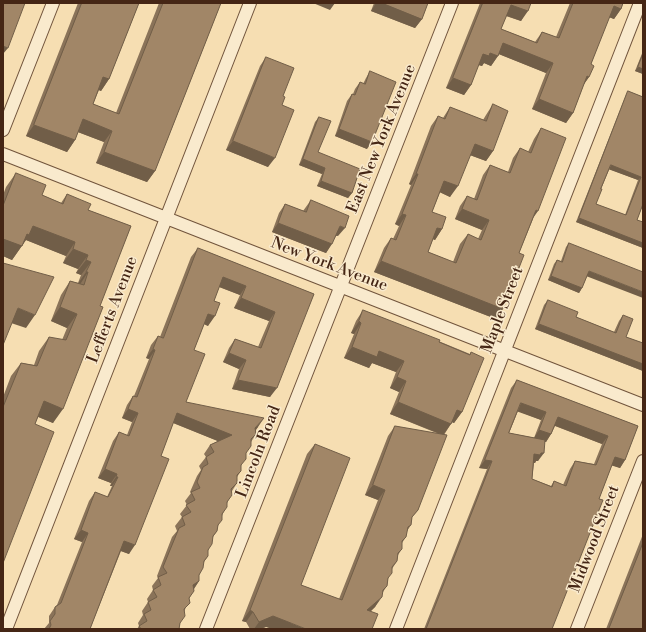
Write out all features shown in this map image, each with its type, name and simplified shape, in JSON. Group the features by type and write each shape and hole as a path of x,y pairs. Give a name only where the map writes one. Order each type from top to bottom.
{"street":[{"path":"3,130 53,3"},
{"name":"Lefferts Avenue","path":"6,629 250,3"},
{"name":"East New York Avenue","path":"341,287 452,3"},
{"name":"Maple Street","path":"396,629 640,3"},
{"name":"New York Avenue","path":"3,154 643,405"},
{"name":"Lincoln Road","path":"206,629 341,287"},
{"name":"Midwood Street","path":"577,629 643,461"}],"building":[{"path":"3,3 25,3 8,48 3,46"},
{"path":"82,3 139,3 109,79 103,77 93,104 119,114 163,3 221,3 155,171 104,152 112,131 83,119 75,140 34,125"},
{"path":"382,3 428,3 422,19"},
{"path":"483,3 531,3 528,11 511,5 501,29 537,43 542,32 559,38 573,3 623,3 621,9 614,6 591,64 594,66 589,77 587,76 573,113 539,99 553,63 503,43 498,56 490,53 489,56 483,54 471,85 453,78"},
{"path":"643,54 643,69 638,67"},
{"path":"266,57 294,68 283,96 285,97 282,105 294,110 275,158 233,141"},
{"path":"370,71 396,82 372,142 339,129 352,94 355,95 360,82 365,84"},
{"path":"628,91 643,97 643,204 637,220 643,222 643,243 579,218","holes":["611,165 641,177 626,215 596,204"]},
{"path":"493,104 508,111 493,151 475,144 458,186 444,181 432,212 446,217 442,229 437,228 428,252 456,263 468,234 481,240 489,220 462,209 467,196 477,200 490,165 510,173 520,148 531,153 541,128 566,138 538,211 536,210 519,253 524,255 503,309 381,261 391,238 396,240 406,215 402,214 418,174 416,174 438,116 445,119 450,107 486,121"},
{"path":"319,117 331,121 318,152 360,169 352,193 321,181 325,168 303,159"},
{"path":"16,173 46,185 42,195 63,204 67,194 91,204 88,210 131,226 100,306 103,307 63,409 44,401 35,424 54,432 3,563 3,407 21,363 37,366 49,337 66,340 77,314 60,307 70,281 84,285 88,272 86,272 91,262 86,260 88,255 73,249 75,242 33,226 29,235 27,234 22,246 3,239 3,206"},
{"path":"311,200 349,216 345,228 340,226 332,244 278,223 285,204 306,212"},
{"path":"569,243 643,272 643,292 589,271 582,288 551,276 557,260 562,262"},
{"path":"198,248 314,294 277,388 238,380 246,360 229,353 235,339 261,348 275,312 241,298 246,286 223,277 214,301 220,303 215,316 208,314 194,350 205,354 186,402 264,418 255,428 256,434 251,439 251,446 246,453 246,459 241,465 241,471 237,475 237,483 231,489 232,495 227,502 227,507 222,514 222,520 213,536 212,544 208,550 208,556 204,561 203,568 199,575 199,581 193,585 194,591 189,598 190,603 184,609 185,616 180,623 179,629 141,629 139,626 147,621 144,614 151,610 148,602 157,597 153,590 161,585 158,577 167,573 163,567 179,528 185,525 182,517 191,512 186,505 195,500 191,492 200,488 197,482 203,467 208,464 206,457 214,452 210,445 232,435 177,413 161,456 169,459 135,545 124,541 90,629 49,629 51,625 50,621 55,614 55,607 61,603 88,533 81,530 95,492 108,497 118,477 116,477 117,474 105,469 119,432 129,436 138,413 128,409 133,396 137,397 155,350 153,349 158,336 163,338"},
{"path":"3,263 54,277 35,315 18,308 3,345"},
{"path":"548,300 578,312 576,317 616,333 623,315 633,319 626,337 643,343 643,364 539,324"},
{"path":"363,310 440,340 439,342 470,355 471,352 484,358 462,412 457,410 451,424 398,402 406,381 397,377 404,361 379,351 377,357 352,347 361,323 359,321"},
{"path":"517,380 638,426 625,460 615,457 599,499 603,500 552,629 426,629 492,461 485,460","holes":["521,403 546,412 539,430 551,434 558,417 608,436 596,465 575,461 566,486 554,481 552,487 532,479 534,454 540,455 541,453 544,453 545,440 509,433"]},
{"path":"395,426 447,435 418,510 412,517 411,525 408,527 406,537 402,541 402,549 398,553 397,561 392,567 392,573 388,578 387,586 383,590 382,597 367,610 378,614 372,629 306,629 273,616 259,622 250,610 315,444 350,458 301,585 342,600 385,490 373,485"},
{"path":"643,543 643,629 609,629"}]}
